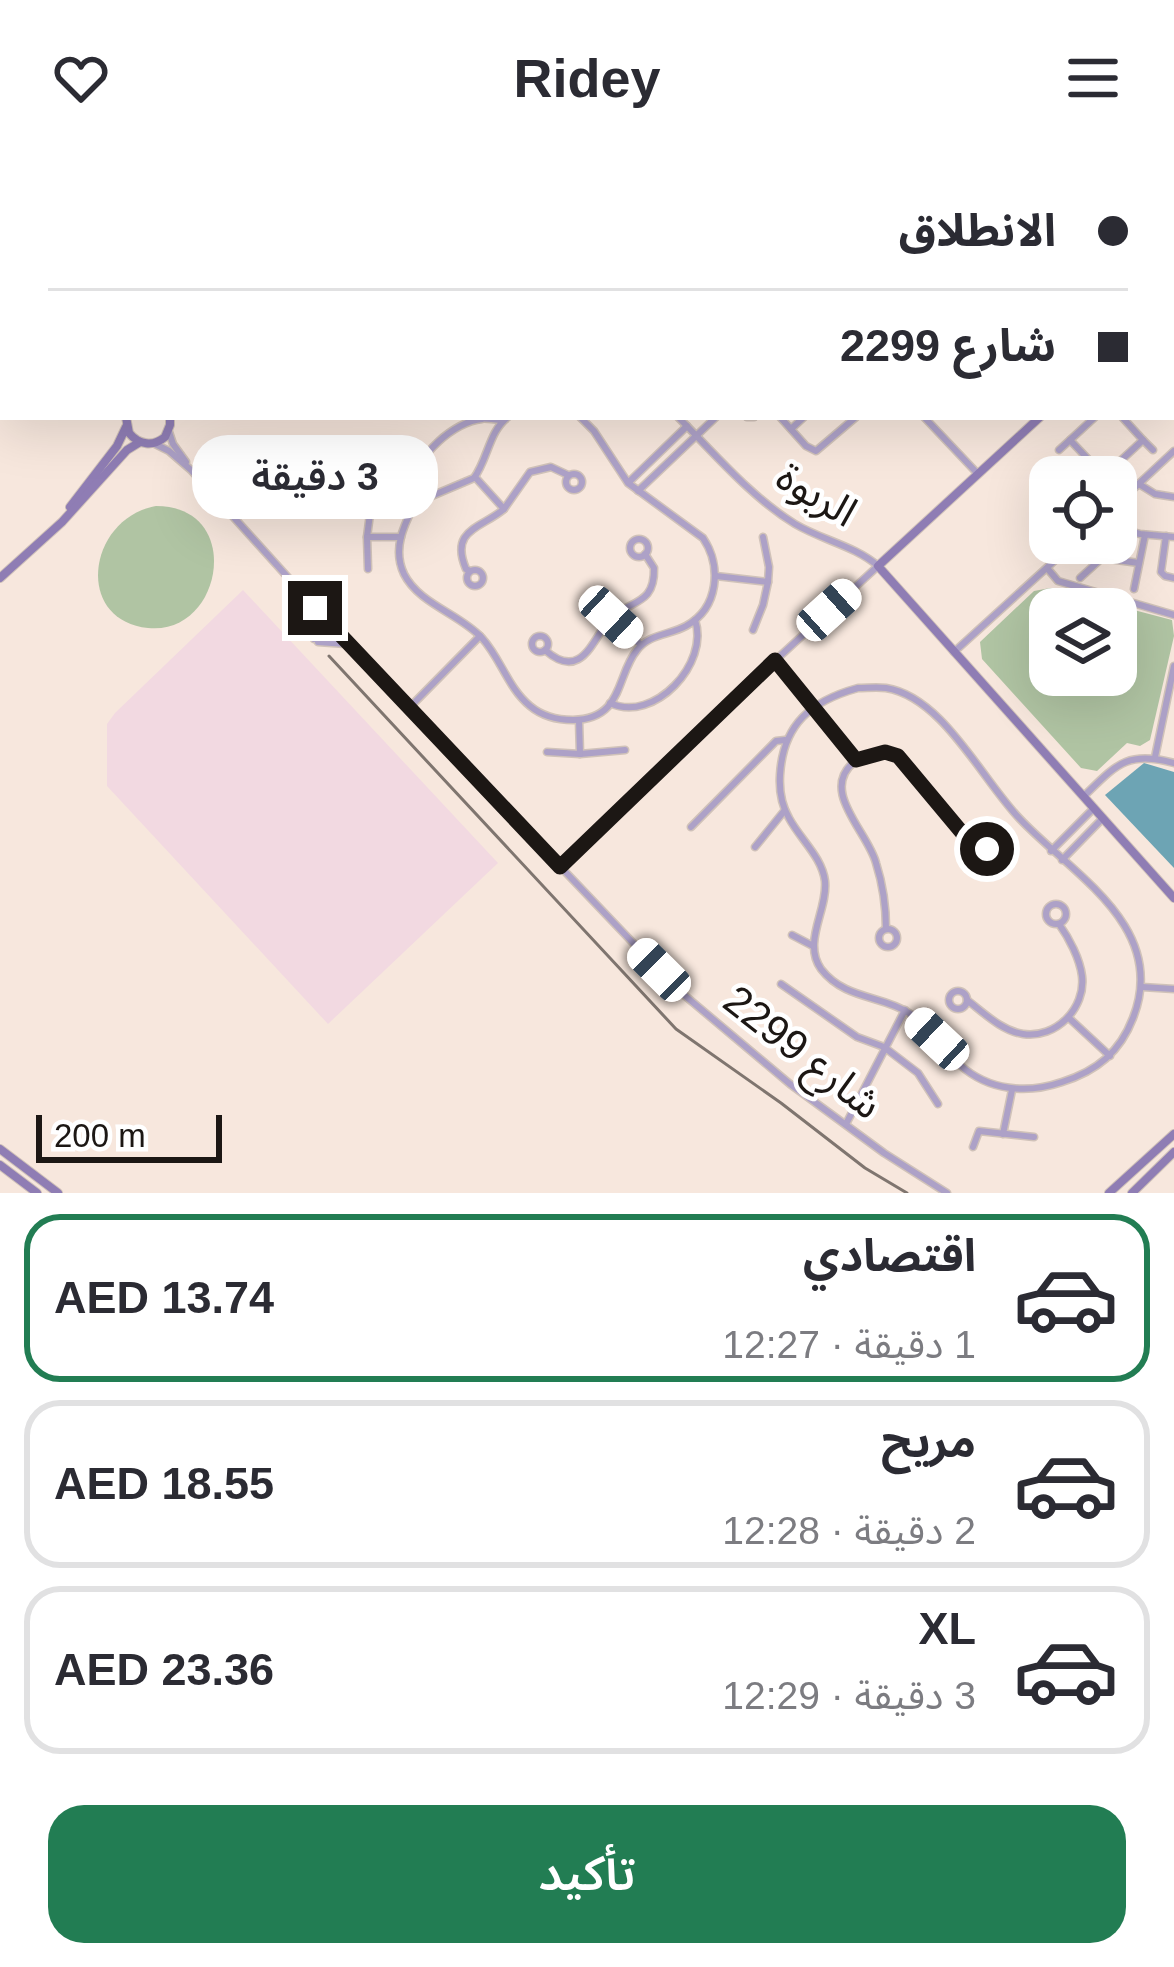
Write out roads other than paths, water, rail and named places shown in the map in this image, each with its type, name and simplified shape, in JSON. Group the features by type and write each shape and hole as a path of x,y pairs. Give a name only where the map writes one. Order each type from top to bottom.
{"street":[{"path":"126,422 129,433 140,442 154,443 169,431 171,420"},
{"path":"484,420 452,430 431,448 416,473 415,503 401,537 399,560 408,580 430,601 480,636 526,704 549,717 579,720 610,703 641,645 695,620 711,598 716,576 703,538 628,483 583,420"},
{"path":"415,503 476,476 504,420"},
{"name":"الربوة","path":"681,420 777,512 878,566"},
{"path":"638,490 713,420"},
{"path":"783,420 816,452 853,420"},
{"path":"791,430 801,420"},
{"path":"927,420 977,473"},
{"path":"560,867 775,660 1037,420"},
{"path":"1059,450 1091,420"},
{"path":"1125,420 1153,450"},
{"path":"50,532 117,446 126,422"},
{"path":"628,483 687,426"},
{"name":"شارع 2299","path":"169,431 191,470"},
{"path":"1070,440 1085,456"},
{"path":"1126,456 1143,440"},
{"path":"0,578 140,442"},
{"name":"شارع 2299","path":"154,443 191,470 315,608 692,1002 790,1084 946,1193"},
{"path":"669,444 676,453"},
{"path":"1174,452 1139,484 1150,492 1174,497"},
{"path":"470,571 461,555 472,528 504,509 530,472 551,467 568,475"},
{"path":"476,476 504,509"},
{"path":"368,569 373,491"},
{"path":"1137,532 1170,537 1161,572 1174,578"},
{"path":"1134,588 1143,534"},
{"path":"367,537 401,537"},
{"path":"753,630 768,582 763,537"},
{"path":"545,650 557,659 581,657 594,647 611,617 644,599 651,590 654,568 645,554"},
{"path":"1080,578 1102,558 1138,563"},
{"path":"954,652 1051,564"},
{"path":"878,566 1174,898"},
{"path":"1047,568 1058,581 1174,615"},
{"path":"716,576 768,582"},
{"path":"315,608 316,641 350,645"},
{"path":"611,617 641,645"},
{"path":"610,703 629,709 654,700 678,682 698,646 695,620"},
{"path":"411,707 480,636"},
{"path":"775,660 856,760"},
{"path":"1154,758 1174,666"},
{"path":"858,688 888,688 917,700 936,716 995,791 1051,851 1088,880 1128,930 1137,950 1142,987 1129,1028 1110,1057 1086,1075 1012,1090 987,1083 962,1066 905,1010 861,997 830,979 817,964 813,946 825,884 820,865 780,798 785,740 812,708 858,688"},
{"path":"579,720 580,754"},
{"path":"691,827 776,741 785,740"},
{"path":"547,752 626,750"},
{"path":"886,929 875,859 840,793 843,777 856,760 885,752 898,756 985,854"},
{"path":"1084,796 1122,762 1154,758 1174,763"},
{"path":"1051,851 1094,808"},
{"path":"755,847 785,810"},
{"path":"1062,860 1103,818"},
{"path":"1081,822 1090,831"},
{"path":"966,1003 1021,1034 1054,1029 1070,1018 1080,998 1082,978 1062,921"},
{"path":"792,935 813,946"},
{"path":"781,984 918,1072 938,1104"},
{"path":"1142,987 1174,988"},
{"path":"845,1125 905,1010"},
{"path":"1070,1018 1110,1057"},
{"path":"1003,1134 1012,1090"},
{"path":"973,1147 979,1131 1034,1137"},
{"path":"1109,1193 1174,1134"},
{"path":"0,1149 58,1193"},
{"path":"1132,1193 1174,1151"},
{"path":"0,1165 37,1193"}],"water":[{"path":"1144,763 1174,772 1174,868 1105,795"}],"tram line":[{"path":"329,656 676,1029 865,1168 907,1193"}]}
